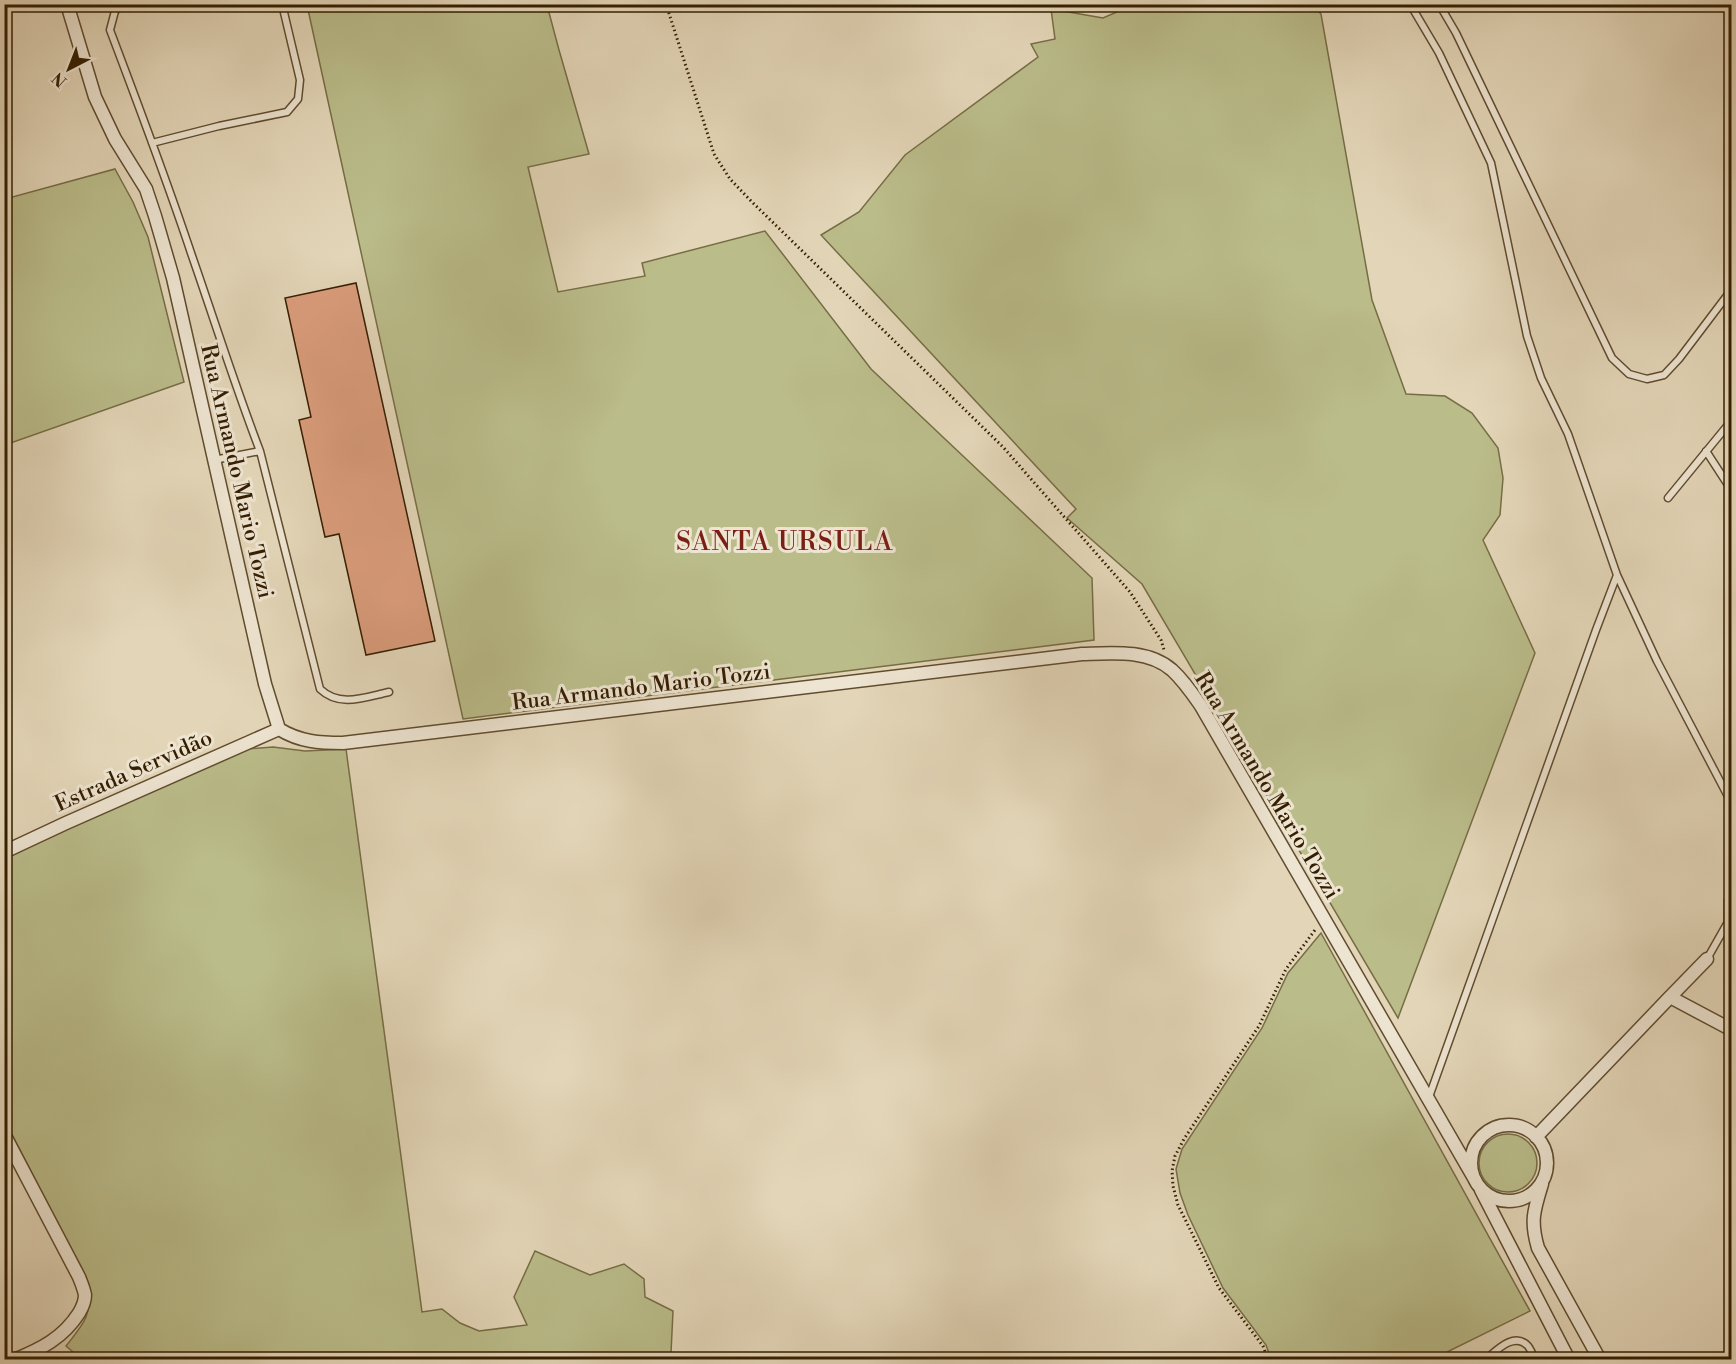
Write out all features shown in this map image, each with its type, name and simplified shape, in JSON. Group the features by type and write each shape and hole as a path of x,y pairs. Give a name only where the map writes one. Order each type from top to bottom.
{"street":[{"name":"Rua Armando Mario Tozzi","path":"67,4 95,97 115,139 146,189 155,216 173,278 265,684 279,729 299,740 344,743 1082,654 1129,654 1152,658 1170,668 1201,706 1476,1181 1569,1359"},
{"name":"Estrada Servidão","path":"4,852 279,729"},
{"path":"1536,1137 1707,959"},
{"path":"1670,997 1731,1030"},
{"path":"1545,1174 1535,1191 1523,1198 1516,1200 1494,1198 1482,1190 1476,1181 1471,1164 1473,1150 1483,1136 1497,1127 1514,1125 1530,1131 1536,1137 1546,1154 1545,1174 1535,1206 1533,1230 1538,1248 1600,1359"},
{"path":"4,1134 79,1277 85,1296 81,1309 72,1323 58,1337 39,1350 14,1359"}],"lane":[{"path":"123,4 115,11 110,30 192,254 232,377 260,451 320,689 336,700 389,692"},
{"path":"152,143 286,112 298,99 300,80 282,4"},
{"path":"1410,4 1439,53 1491,163 1527,336 1541,378 1568,434 1617,575 1657,661 1731,804"},
{"path":"1439,4 1456,33 1612,358 1629,374 1647,379 1664,375 1679,360 1731,289"},
{"path":"1668,498 1731,420"},
{"path":"213,460 260,451"},
{"path":"1706,451 1731,491"},
{"path":"1428,1097 1617,575"},
{"path":"1707,959 1730,922 1728,900 1731,887"},
{"path":"1485,1359 1512,1340 1520,1341 1527,1346 1535,1359"}],"path":[{"path":"666,4 714,154 730,179 1003,447 1130,592 1161,640 1170,668"},
{"path":"1268,1359 1263,1346 1220,1288 1178,1205 1172,1172 1175,1156 1184,1139 1259,1026 1286,969 1324,917"}],"green space":[{"path":"1312,4 1321,14 1372,300 1406,394 1445,396 1472,413 1498,448 1503,478 1500,515 1483,540 1535,653 1398,1018 1142,584 1067,518 1076,509 821,235 859,212 905,155 1038,57 1031,44 1055,39 1051,9 1103,18 1133,5"},
{"path":"307,5 547,5 589,154 528,167 558,292 645,276 642,263 765,231 871,369 1092,578 1094,640 463,719"},
{"path":"115,169 148,237 184,382 5,445 5,199"},
{"path":"273,747 305,751 346,749 422,1312 442,1309 460,1323 479,1331 527,1325 514,1297 535,1251 590,1275 624,1264 644,1279 645,1297 673,1311 671,1353 590,1360 81,1359 66,1346 78,1331 88,1312 89,1285 5,1121 5,859 70,826 247,749"},
{"path":"1321,933 1530,1311 1433,1359 1271,1359 1266,1345 1223,1288 1180,1193 1176,1169 1182,1149 1262,1028 1288,973"},
{"path":"1508,1134 1524,1139 1532,1147 1537,1163 1532,1179 1524,1187 1508,1192 1492,1187 1484,1179 1479,1163 1484,1147 1492,1139"}],"building":[{"path":"356,283 435,641 366,655 339,534 325,537 299,420 311,417 285,298"}],"district":[{"name":"SANTA URSULA","path":"785,541"}]}
